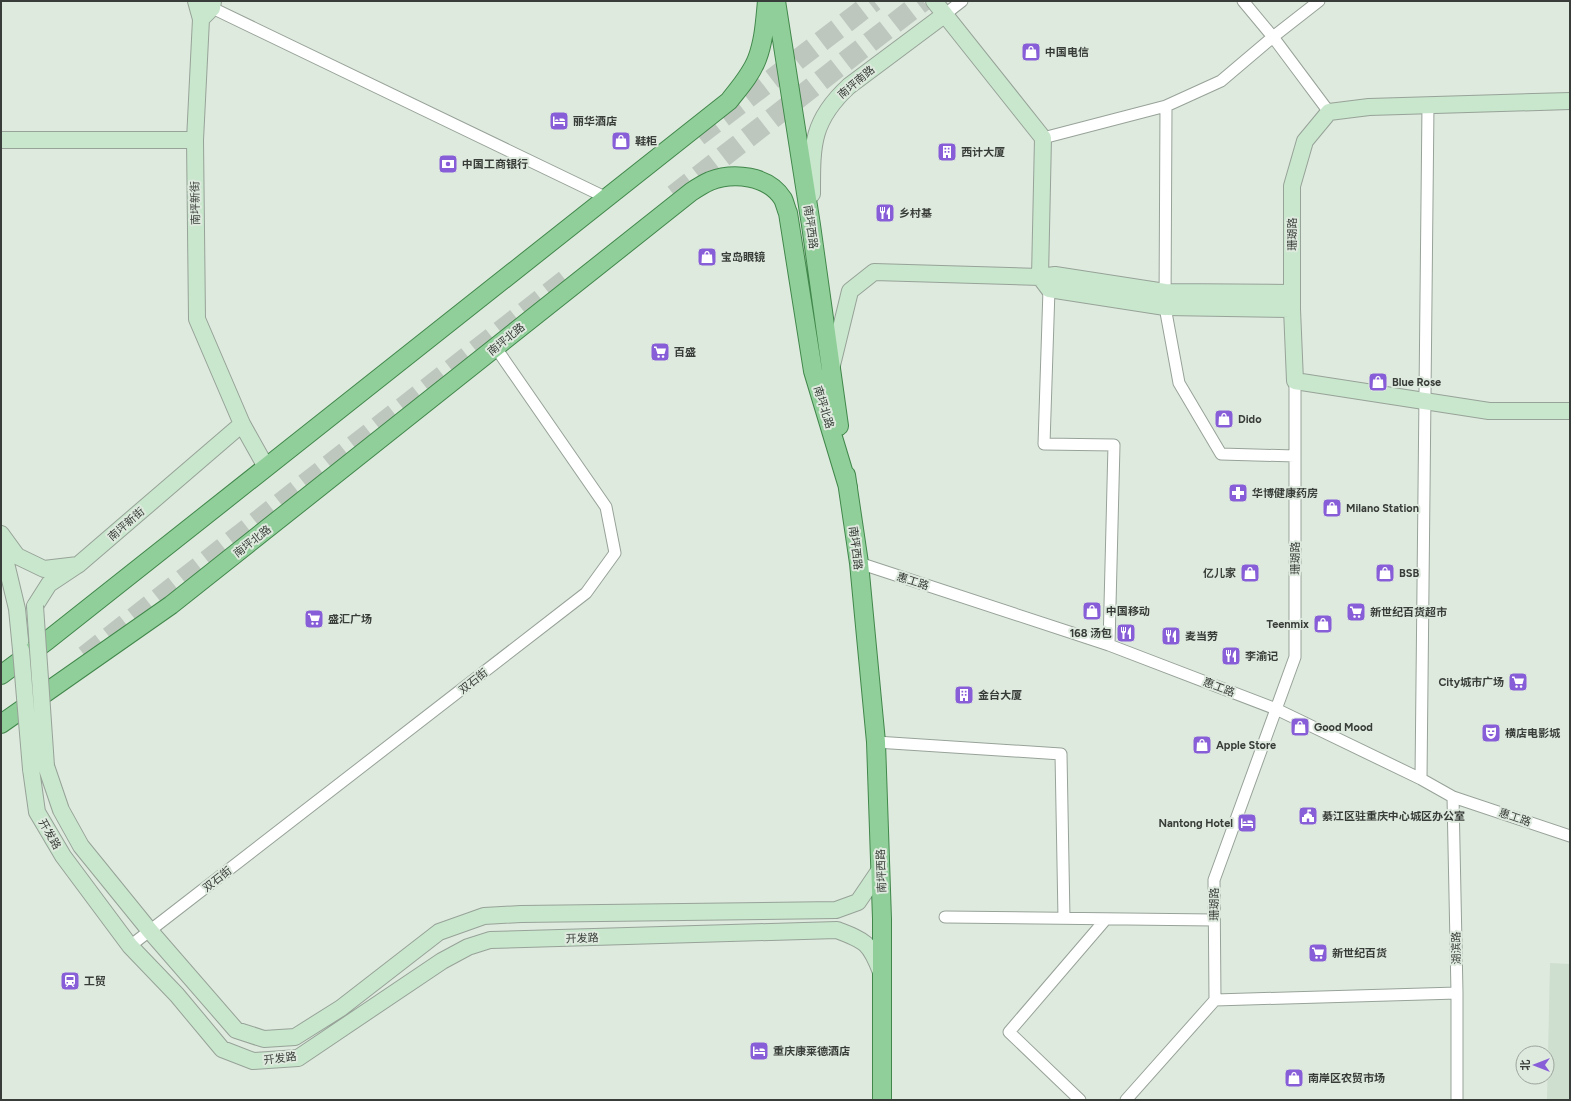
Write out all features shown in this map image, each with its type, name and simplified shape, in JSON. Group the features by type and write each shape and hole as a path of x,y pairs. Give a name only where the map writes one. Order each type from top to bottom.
{"main road":[{"path":"1,675 48,640 729,101 745,80 756,60 764,32 767,1"},
{"name":"南坪西路","path":"776,1 811,225 859,563 876,742 881,868 882,1100"},
{"name":"南坪北路","path":"1,724 171,605 691,192 708,181 724,177 744,177 760,180 772,187 782,198 788,213 813,371 848,487"},
{"path":"1,660 48,640"}],"street":[{"path":"934,1 1043,138 1048,280 1044,444 1114,445 1109,645"},
{"name":"南坪南路","path":"811,225 812,152 816,133 825,114 837,97 849,86 962,1"},
{"path":"1242,1 1273,37 1329,112 1370,107 1570,101"},
{"path":"1043,138 1166,106 1221,81 1273,37 1319,1"},
{"path":"204,6 607,198"},
{"name":"南坪新街","path":"204,6 195,140 197,319 242,424 266,467"},
{"path":"1422,779 1428,105"},
{"path":"1166,106 1165,300 1179,383 1220,454 1295,456"},
{"name":"珊瑚路","path":"1215,1000 1214,880 1294,657 1295,381 1292,301 1292,186 1304,141 1329,112"},
{"path":"1,140 195,140"},
{"path":"831,369 850,292 874,272 1048,280 1165,300 1292,301"},
{"name":"双石街","path":"130,946 586,593 615,553 606,507 496,348"},
{"path":"1295,381 1489,411 1570,411"},
{"name":"南坪新街","path":"78,565 242,424"},
{"path":"1,534 17,556 44,569 78,565"},
{"name":"开发路","path":"1,542 17,609 21,650 39,767 81,846 150,931 236,1030 264,1039 295,1037 341,1008 439,932 484,916 521,914 836,910 858,902 881,868"},
{"name":"惠工路","path":"859,563 1109,645 1276,709 1422,779 1454,797 1570,836"},
{"name":"开发路","path":"78,565 49,584 35,606 39,767 37,812 63,856 130,946 176,995 222,1049 253,1061 298,1058 442,961 468,947 490,940 838,930 860,938 874,953 882,975"},
{"path":"876,742 1061,754 1064,918"},
{"name":"湖滨路","path":"1454,797 1457,1100"},
{"path":"945,917 1214,920"},
{"path":"1080,1100 1009,1032 1106,919"},
{"path":"1126,1100 1215,1000 1457,993"}],"shaded area":[{"path":"1550,963 1570,964 1570,1100 1547,1100 1547,1085 1555,1085 1555,1045 1548,1045"}],"tunnel":[{"path":"698,136 874,1"},
{"path":"674,195 923,1"},
{"path":"85,656 572,275"}],"place":[{"name":"中国电信","path":"1031,52"},
{"name":"丽华酒店","path":"559,121"},
{"name":"鞋柜","path":"621,141"},
{"name":"西计大厦","path":"947,152"},
{"name":"中国工商银行","path":"448,164"},
{"name":"乡村基","path":"885,213"},
{"name":"宝岛眼镜","path":"707,257"},
{"name":"百盛","path":"660,352"},
{"name":"Blue Rose","path":"1378,382"},
{"name":"Dido","path":"1224,419"},
{"name":"华博健康药房","path":"1238,493"},
{"name":"Milano Station","path":"1332,508"},
{"name":"亿儿家","path":"1250,573"},
{"name":"BSB","path":"1385,573"},
{"name":"中国移动","path":"1092,611"},
{"name":"新世纪百货超市","path":"1356,612"},
{"name":"盛汇广场","path":"314,619"},
{"name":"Teenmix","path":"1323,624"},
{"name":"168 汤包","path":"1126,633"},
{"name":"麦当劳","path":"1171,636"},
{"name":"李渝记","path":"1231,656"},
{"name":"City城市广场","path":"1518,682"},
{"name":"金台大厦","path":"964,695"},
{"name":"Good Mood","path":"1300,727"},
{"name":"横店电影城","path":"1491,733"},
{"name":"Apple Store","path":"1202,745"},
{"name":"綦江区驻重庆中心城区办公室","path":"1308,816"},
{"name":"Nantong Hotel","path":"1247,823"},
{"name":"新世纪百货","path":"1318,953"},
{"name":"工贸","path":"70,981"},
{"name":"重庆康莱德酒店","path":"759,1051"},
{"name":"南岸区农贸市场","path":"1294,1078"}]}
